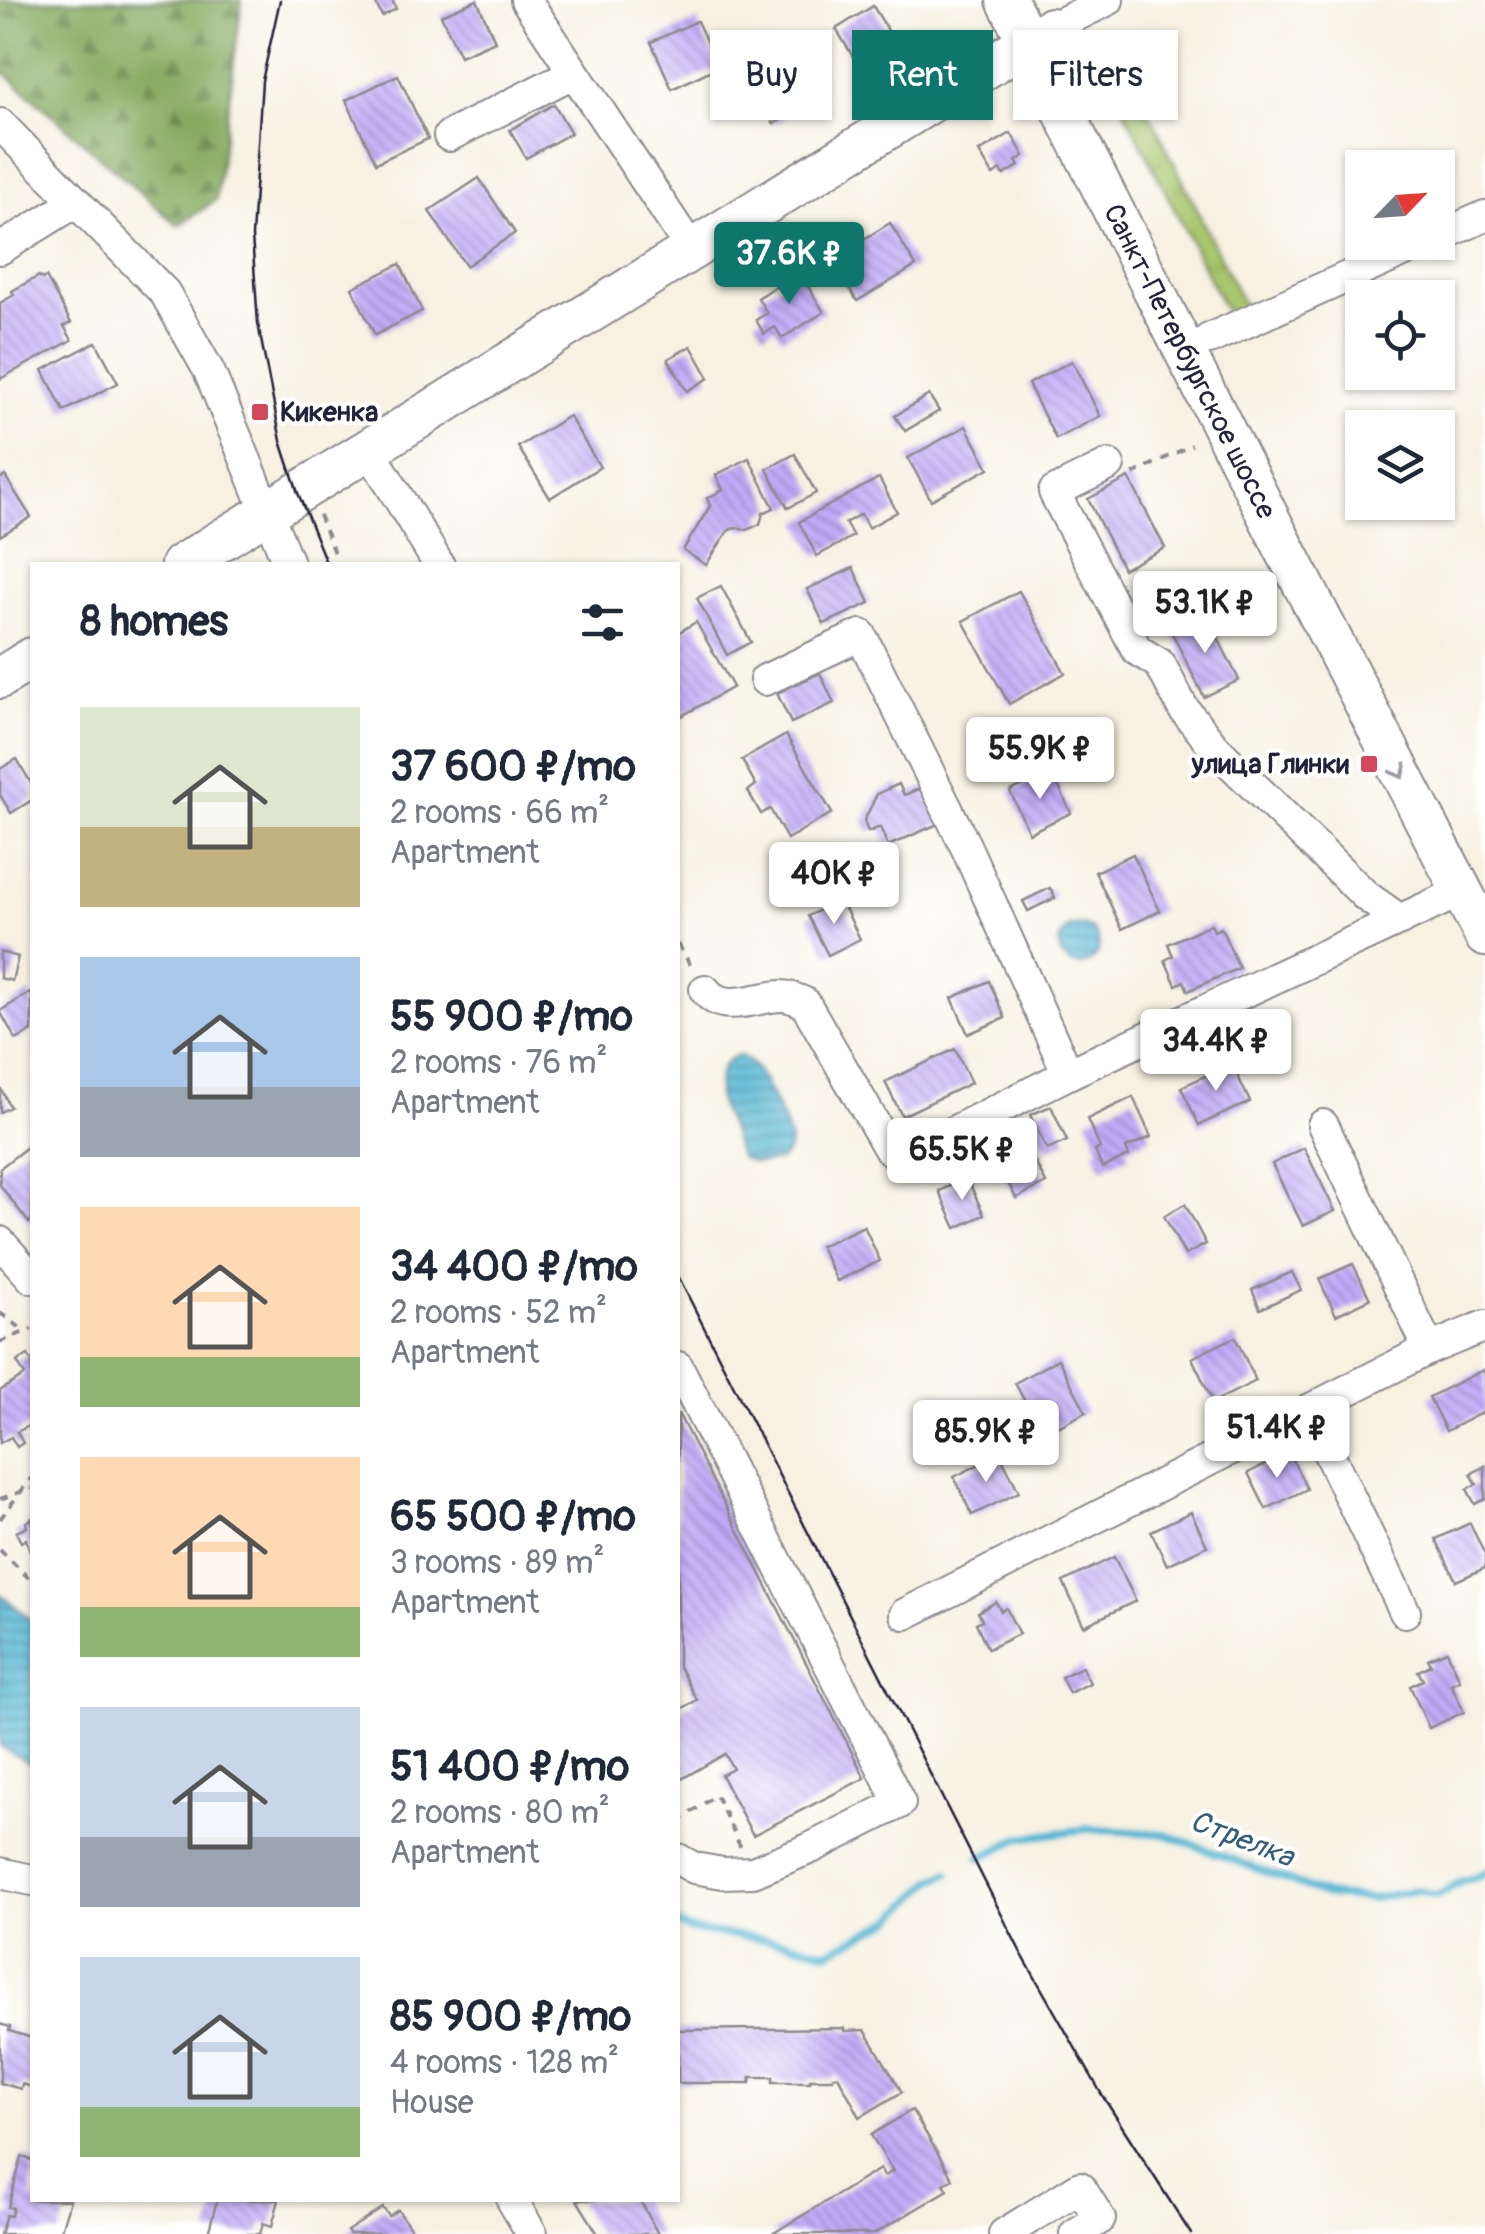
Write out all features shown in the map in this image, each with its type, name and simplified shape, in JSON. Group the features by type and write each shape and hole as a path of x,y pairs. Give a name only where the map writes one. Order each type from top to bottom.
{"main road":[{"name":"Санкт-Петербургское шоссе","path":"1007,0 1038,23 1209,339 1474,884 1485,936"},
{"name":"Санкт-Петербургское шоссе","path":"1038,23 1272,524 1474,884"},
{"path":"186,562 691,249 1038,23"},
{"path":"0,678 30,659"}],"street":[{"path":"526,0 691,249"},
{"path":"1038,23 1108,0"},
{"path":"450,136 573,73"},
{"path":"0,124 165,293 209,371 288,562"},
{"path":"0,249 76,202"},
{"path":"1455,229 1485,216"},
{"path":"1209,339 1385,260"},
{"path":"369,449 437,562"},
{"path":"1109,465 1054,492 1137,650 1160,664 1183,708 1216,748 1366,896 1400,920"},
{"path":"765,680 861,635 966,847 1068,1074"},
{"path":"706,990 723,1004 787,995 806,1003 889,1149 900,1158 1068,1074 1474,884"},
{"path":"1323,1124 1430,1349"},
{"path":"0,1242 30,1276"},
{"path":"905,1614 1430,1349 1485,1326"},
{"path":"680,1370 900,1803 753,1872 723,1873 694,1868 680,1860"},
{"path":"1308,1410 1404,1612"},
{"path":"0,1873 30,1880"},
{"path":"1004,2234 1080,2186 1100,2219 1075,2234"},
{"path":"513,2202 532,2234"}],"path":[{"path":"1146,468 1192,445"},
{"path":"317,511 336,558"},
{"path":"0,1314 30,1331"},
{"path":"0,1342 30,1331"},
{"path":"0,1520 30,1480"},
{"path":"0,1499 30,1489"},
{"path":"0,1550 30,1579"},
{"path":"680,1821 716,1795 744,1855"}],"green space":[{"path":"0,0 242,0 216,200 178,226 0,69"},
{"path":"1129,120 1153,120 1246,310 1229,318"}],"water":[{"path":"1079,925 1093,931 1099,945 1093,959 1079,965 1065,959 1059,945 1065,931"},
{"path":"741,1056 758,1071 788,1134 790,1146 780,1161 754,1162 740,1157 721,1110 719,1076 726,1062"},
{"path":"0,1594 30,1618 30,1764 0,1746"}],"building":[{"path":"374,0 392,0 396,9 382,16"},
{"path":"477,0 495,41 460,56 441,15"},
{"path":"873,6 888,30 852,30 852,55 836,29"},
{"path":"697,21 710,49 710,71 672,89 651,42"},
{"path":"398,75 428,139 376,163 346,100"},
{"path":"554,104 571,133 526,158 510,130"},
{"path":"1011,133 1024,156 1016,161 1019,166 1004,175 1001,170 993,175 979,152"},
{"path":"479,178 515,233 466,266 429,211"},
{"path":"890,223 916,266 857,301 832,259"},
{"path":"400,264 422,311 375,335 352,288"},
{"path":"799,272 824,312 782,338 775,327 764,334 756,320 767,313 758,298"},
{"path":"39,276 46,277 71,323 64,326 72,340 0,379 0,303 14,295 12,291"},
{"path":"96,342 118,383 64,411 43,370"},
{"path":"691,346 709,378 687,391 668,359"},
{"path":"1072,361 1100,416 1056,439 1028,384"},
{"path":"929,395 939,411 905,431 895,416"},
{"path":"569,416 600,467 550,498 518,447"},
{"path":"966,426 989,468 931,500 908,458"},
{"path":"795,454 816,493 788,508 767,469"},
{"path":"749,458 774,508 763,513 760,524 747,530 736,527 728,531 706,565 683,550 710,506 707,498 723,490 716,475"},
{"path":"5,476 31,517 0,536 0,479"},
{"path":"879,478 897,512 868,528 861,514 845,523 853,536 817,556 799,522"},
{"path":"1129,478 1165,548 1123,569 1088,499"},
{"path":"853,568 870,603 824,624 807,589"},
{"path":"721,586 751,642 727,655 697,598"},
{"path":"1019,591 1065,673 1009,704 963,621"},
{"path":"1207,616 1239,680 1204,697 1172,633"},
{"path":"696,622 733,687 680,717 680,632"},
{"path":"820,673 834,703 791,723 777,693"},
{"path":"786,735 832,813 787,839 770,809 761,814 748,791 756,785 742,760"},
{"path":"17,759 30,782 30,801 11,813 0,795 0,769"},
{"path":"1052,772 1071,813 1029,833 1010,791"},
{"path":"899,784 904,795 924,787 940,823 888,846 880,827 868,832 864,821 877,794"},
{"path":"1133,854 1160,911 1122,929 1095,872"},
{"path":"1050,888 1055,898 1028,911 1023,901"},
{"path":"841,900 860,939 828,955 808,916"},
{"path":"1211,924 1214,931 1221,928 1239,968 1188,991 1184,981 1176,985 1165,960 1173,956 1168,944"},
{"path":"0,952 18,957 12,981 0,978"},
{"path":"989,981 1005,1018 968,1034 952,998"},
{"path":"30,993 30,1032 16,1040 0,1011"},
{"path":"955,1049 971,1083 902,1116 885,1082"},
{"path":"1232,1064 1250,1102 1199,1125 1181,1087"},
{"path":"0,1087 10,1107 0,1112"},
{"path":"1133,1097 1151,1137 1126,1148 1129,1156 1102,1168 1095,1151 1100,1148 1087,1119"},
{"path":"1051,1106 1067,1141 1047,1150 1030,1115"},
{"path":"1026,1145 1046,1183 1016,1198 996,1160"},
{"path":"27,1147 29,1223 0,1185 0,1168"},
{"path":"1304,1148 1335,1211 1303,1226 1272,1164"},
{"path":"967,1178 984,1215 956,1228 939,1191"},
{"path":"1185,1204 1206,1244 1185,1255 1164,1216"},
{"path":"864,1226 880,1261 837,1281 820,1246"},
{"path":"1353,1264 1370,1299 1336,1315 1319,1279"},
{"path":"1292,1272 1301,1290 1260,1309 1252,1290"},
{"path":"1235,1337 1256,1381 1213,1402 1192,1358"},
{"path":"28,1355 30,1358 30,1425 17,1432 23,1443 17,1447 11,1437 0,1443 0,1391 25,1375 17,1362"},
{"path":"1058,1359 1086,1412 1043,1435 1015,1383"},
{"path":"1483,1370 1485,1411 1446,1431 1429,1397"},
{"path":"680,1417 865,1778 753,1835 721,1775 733,1769 725,1754 680,1780 680,1710 697,1700 680,1669"},
{"path":"1289,1453 1307,1489 1266,1509 1248,1473"},
{"path":"1000,1454 1019,1492 972,1515 954,1477"},
{"path":"1485,1466 1485,1499 1475,1504 1467,1489 1477,1484 1471,1474"},
{"path":"1191,1512 1207,1546 1167,1565 1151,1531"},
{"path":"30,1519 30,1550 26,1539 21,1542 16,1532 27,1527"},
{"path":"1470,1523 1485,1555 1485,1568 1456,1581 1436,1539"},
{"path":"1114,1557 1136,1601 1084,1626 1063,1582"},
{"path":"996,1602 1001,1611 1006,1608 1019,1634 988,1649 976,1623 982,1620 978,1612"},
{"path":"1447,1651 1460,1680 1451,1684 1464,1712 1429,1728 1410,1686 1423,1680 1418,1671 1431,1665 1428,1659"},
{"path":"1082,1667 1090,1683 1069,1693 1061,1677"},
{"path":"0,2024 30,2037 30,2086 22,2084 21,2089 0,2083"},
{"path":"680,2030 865,2030 902,2092 860,2117 838,2076 810,2082 773,2082 773,2077 751,2077 750,2083 680,2083"},
{"path":"912,2110 953,2179 944,2184 948,2190 874,2234 772,2234 880,2169 884,2176 893,2171 871,2135"},
{"path":"22,2157 30,2159 30,2202 69,2202 60,2234 0,2234 6,2215 11,2216 13,2208 8,2207"},
{"path":"216,2202 278,2202 272,2226 263,2223 260,2234 208,2234"},
{"path":"578,2202 641,2202 658,2234 598,2234"},
{"path":"383,2208 389,2216 398,2210 414,2234 349,2234 347,2231"}],"waterway":[{"name":"Стрелка","path":"980,1858 1020,1838 1087,1829 1165,1834 1326,1895 1371,1899 1417,1890 1437,1896 1485,1872"},
{"path":"680,1925 690,1930 787,1942 828,1952 892,1920 932,1881 948,1873"}],"tram line":[{"path":"280,0 262,81 252,236 258,324 281,441 326,562"},
{"path":"680,1280 1020,1951 1102,2095 1191,2234"}],"place":[{"name":"Кикенка","path":"260,412"},
{"name":"улица Глинки","path":"1369,764"}]}
